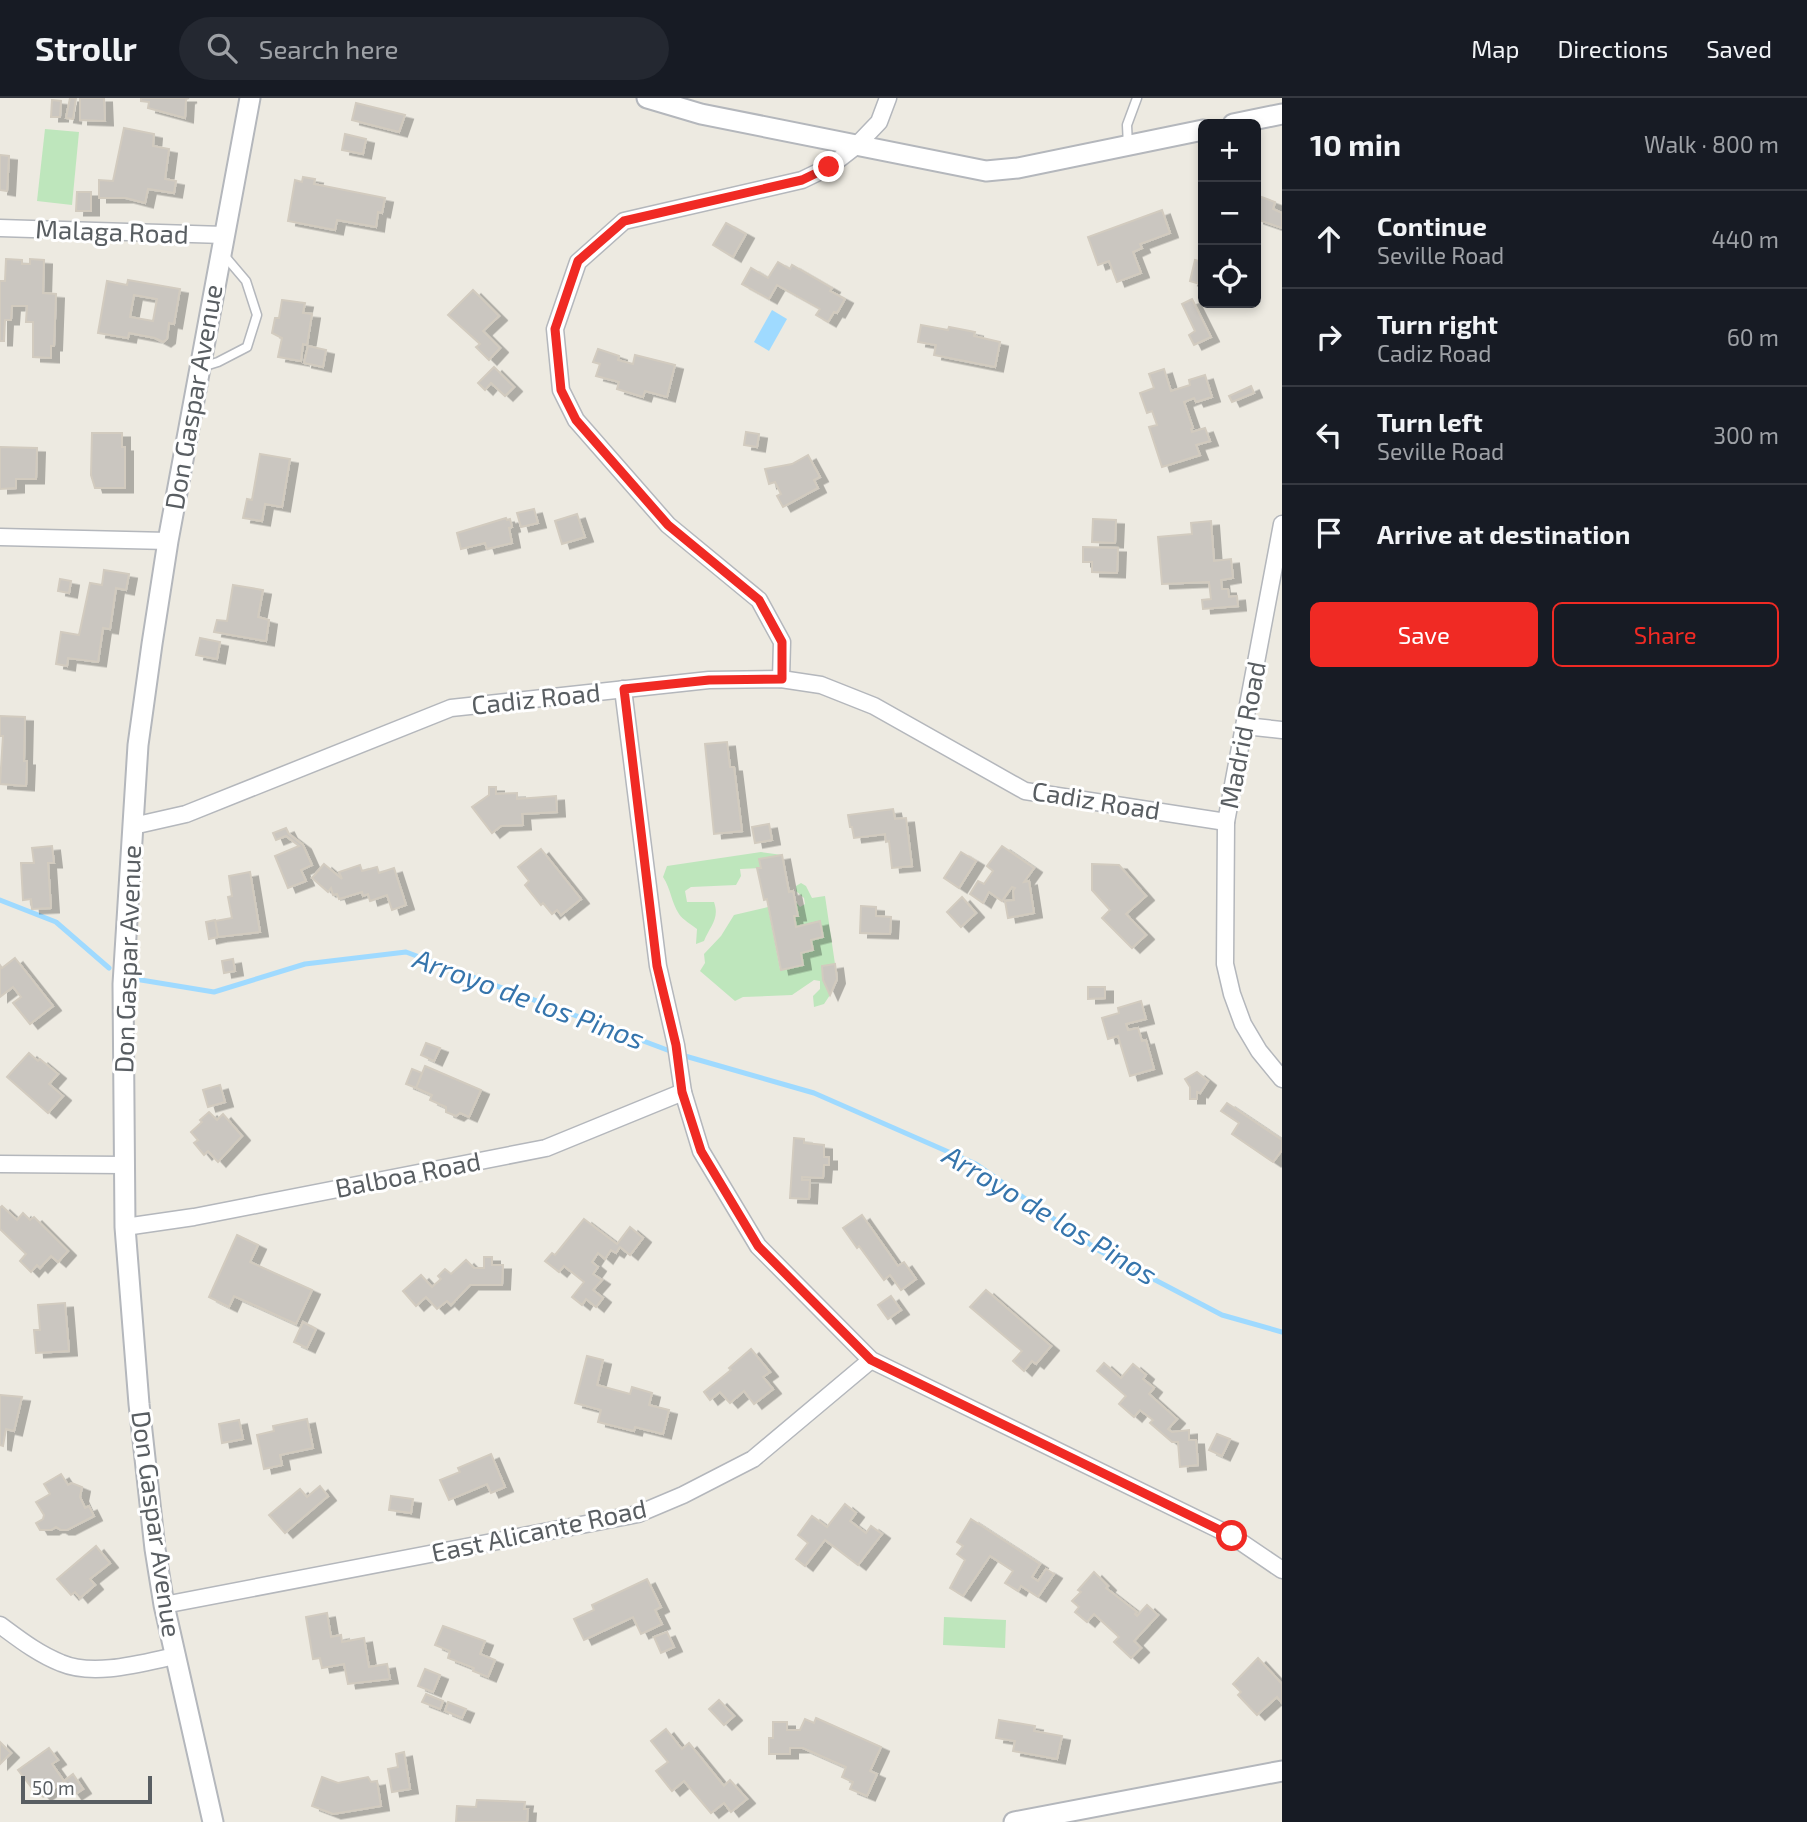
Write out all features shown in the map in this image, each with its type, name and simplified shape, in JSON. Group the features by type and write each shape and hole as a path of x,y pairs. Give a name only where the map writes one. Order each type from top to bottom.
{"street":[{"name":"Don Gaspar Avenue","path":"214,1822 164,1605 139,1404 125,1227 123,984 138,745 168,541 250,98"},
{"path":"647,98 701,114 986,171 1018,168 1198,131"},
{"path":"782,679 782,642 759,600 668,525 576,420 561,390 555,329 578,261 624,221 802,180 829,167 856,146 879,122 888,98"},
{"path":"1258,119 1282,114"},
{"name":"Malaga Road","path":"0,228 222,243"},
{"name":"Madrid Road","path":"1282,524 1226,821 1225,964 1243,1024 1259,1051 1282,1079"},
{"path":"0,537 168,541"},
{"name":"Cadiz Road","path":"133,827 186,814 451,708 709,680 782,679 821,685 874,706 1025,791 1226,821"},
{"path":"624,689 657,966 676,1045 682,1092 701,1151 758,1246 871,1360 1232,1536 1282,1570"},
{"path":"1245,726 1282,730"},
{"name":"Balboa Road","path":"125,1227 201,1216 546,1148 682,1092"},
{"path":"0,1164 123,1165"},
{"name":"East Alicante Road","path":"164,1605 638,1514 683,1495 753,1459 871,1360"},
{"path":"0,1625 32,1648 64,1665 102,1670 176,1656"},
{"path":"1014,1822 1282,1771"}],"lane":[{"path":"1128,146 1127,125 1137,98"},
{"path":"200,368 247,347 257,315 246,281 222,243"}],"green space":[{"path":"45,129 79,132 72,205 37,201"},
{"path":"761,852 782,855 760,859 761,868 740,869 741,876 736,885 691,887 685,891 687,902 714,902 716,908 715,918 704,941 696,944 697,929 679,914 663,877 667,866"},
{"path":"801,883 806,886 812,898 825,896 835,964 822,966 823,980 830,995 824,1004 814,1007 813,996 820,989 820,981 814,980 792,995 743,997 735,1001 700,971 705,963 704,954 721,936 734,915 768,907 780,969 803,965 801,953 813,950 811,940 823,937 820,922 796,927 795,901 800,907 805,904 804,898 796,891 796,886"},
{"path":"944,1617 1006,1620 1005,1648 943,1645"}],"water":[{"path":"772,310 787,319 769,351 754,342"}],"building":[{"path":"70,98 76,98 73,119 66,118"},
{"path":"80,98 104,98 105,121 80,120"},
{"path":"141,98 189,98 186,99 185,118 148,108 149,102 141,101"},
{"path":"52,100 61,101 60,117 51,117"},
{"path":"356,103 405,115 399,132 352,120"},
{"path":"124,128 154,134 153,146 169,149 165,179 176,181 174,193 148,189 145,203 126,198 99,198 99,180 113,181"},
{"path":"345,134 366,139 363,154 342,150"},
{"path":"0,155 9,156 7,191 0,190"},
{"path":"303,177 315,179 314,184 385,198 382,213 378,212 376,227 337,220 335,230 288,221 295,180 302,182"},
{"path":"77,192 91,192 91,211 76,211"},
{"path":"1261,197 1275,202 1273,209 1282,213 1282,228 1261,221"},
{"path":"1162,210 1170,233 1140,244 1142,248 1133,252 1141,273 1117,282 1109,261 1098,265 1088,237"},
{"path":"726,223 746,234 733,257 713,245"},
{"path":"6,259 22,260 22,264 30,264 30,259 44,260 43,293 56,294 51,358 33,357 33,322 26,322 27,306 12,306 11,320 5,320 4,341 0,341 0,281 5,281"},
{"path":"1195,260 1198,261 1198,283 1190,281"},
{"path":"778,262 790,269 792,265 832,288 830,291 845,299 828,322 816,315 820,309 777,285 769,299 742,284 751,268 768,278"},
{"path":"128,280 180,289 174,324 169,323 167,339 163,342 129,333 128,338 98,333 107,281 127,285","holes":["134,295 157,299 153,321 130,317"]},
{"path":"473,290 499,316 483,331 500,348 489,360 476,347 480,344 448,315"},
{"path":"1192,299 1211,337 1194,345 1189,335 1195,331 1182,304"},
{"path":"282,300 305,303 303,313 312,314 307,345 303,344 301,361 278,357 282,338 272,333 275,318 279,318"},
{"path":"921,325 975,332 974,336 1000,342 995,367 934,355 936,345 918,342"},
{"path":"308,346 326,350 323,367 304,363"},
{"path":"598,349 619,356 618,360 633,364 635,355 675,365 667,397 645,391 643,397 617,389 619,382 596,376 600,364 593,362"},
{"path":"494,367 514,387 505,396 491,383 485,390 478,383"},
{"path":"1164,369 1171,391 1190,385 1189,380 1205,375 1212,397 1196,402 1194,398 1184,402 1192,432 1205,428 1210,441 1196,445 1200,455 1162,467 1149,427 1157,425 1152,411 1147,413 1140,393 1154,388 1149,374"},
{"path":"1251,386 1254,393 1232,402 1229,396"},
{"path":"746,432 759,434 757,447 744,445"},
{"path":"92,433 122,433 122,447 125,447 125,488 95,488 91,475"},
{"path":"0,447 37,448 36,479 16,479 16,488 0,489"},
{"path":"260,454 290,459 282,507 265,504 262,521 243,518 247,499 252,500"},
{"path":"808,455 820,477 814,480 818,488 783,507 777,496 781,494 775,482 769,484 765,469 792,464"},
{"path":"534,509 538,523 521,527 517,513"},
{"path":"577,514 585,537 562,544 555,521"},
{"path":"510,519 512,527 509,528 512,543 487,549 485,543 461,549 457,533"},
{"path":"1093,519 1116,520 1115,543 1092,542"},
{"path":"1211,521 1214,561 1231,559 1233,578 1221,580 1222,589 1228,589 1229,597 1237,596 1238,606 1203,609 1202,600 1211,599 1209,582 1162,584 1158,537 1192,534 1191,523"},
{"path":"1083,547 1118,548 1117,573 1092,572 1092,562 1083,562"},
{"path":"104,570 129,574 126,590 116,588 110,629 103,628 98,662 68,658 67,666 56,664 61,632 79,635 90,583 102,585"},
{"path":"60,579 71,581 69,593 58,591"},
{"path":"233,585 263,590 258,617 269,620 266,641 214,632 217,620 227,621"},
{"path":"200,638 220,642 217,659 196,655"},
{"path":"0,716 25,717 26,786 0,784 3,736 0,736"},
{"path":"727,742 730,767 734,767 742,831 714,834 705,744"},
{"path":"489,787 496,787 496,794 517,793 517,799 556,796 557,812 522,814 523,825 501,826 492,833 472,807 489,795"},
{"path":"893,809 895,819 906,818 912,866 892,868 889,841 886,842 885,834 854,838 850,827 848,815"},
{"path":"769,824 772,840 755,843 752,827"},
{"path":"286,828 289,834 303,845 312,865 301,870 306,881 288,888 275,856 299,846 286,836 276,840 273,833"},
{"path":"52,846 54,863 48,863 51,908 32,909 31,899 23,900 21,863 34,863 32,848"},
{"path":"1002,846 1034,868 1024,882 1029,881 1034,913 1008,918 1005,901 1014,900 1015,888 1012,887 1002,901 989,892 983,903 970,894 978,881 984,884 993,871 987,866"},
{"path":"541,849 581,899 561,915 557,910 552,914 543,903 541,905 525,885 529,881 518,867"},
{"path":"961,852 976,861 959,888 944,878"},
{"path":"782,855 789,892 793,891 798,916 794,916 796,927 820,921 823,937 811,940 813,950 801,953 803,965 781,970 767,899 764,900 757,868 761,868 759,859"},
{"path":"324,864 342,879 339,872 360,865 362,871 377,867 379,873 394,868 406,905 392,910 387,895 370,901 368,894 363,896 362,892 339,899 337,894 333,895 331,888 328,892 312,878"},
{"path":"1092,864 1119,865 1146,896 1126,914 1146,935 1132,948 1102,918 1110,910 1092,890"},
{"path":"250,872 260,932 218,937 215,921 232,918 228,897 232,896 229,876"},
{"path":"962,897 976,913 961,927 947,912"},
{"path":"861,906 876,907 876,916 891,917 890,934 860,933"},
{"path":"215,920 218,937 209,939 206,922"},
{"path":"15,958 53,1006 30,1024 13,1003 21,997 13,987 0,997 0,965 2,968"},
{"path":"233,959 235,971 224,973 222,961"},
{"path":"835,964 837,979 830,995 823,980 822,966"},
{"path":"1088,987 1105,987 1105,998 1088,999"},
{"path":"1141,1001 1146,1019 1126,1024 1128,1030 1138,1028 1142,1041 1146,1040 1154,1069 1130,1076 1118,1036 1108,1039 1102,1018 1119,1013 1118,1008"},
{"path":"426,1043 440,1048 434,1061 421,1055"},
{"path":"29,1053 58,1074 49,1084 63,1096 48,1113 7,1077"},
{"path":"425,1066 481,1090 469,1117 446,1112 446,1107 430,1100 432,1095 416,1088"},
{"path":"412,1069 422,1073 416,1088 406,1084"},
{"path":"1197,1072 1208,1081 1200,1093 1197,1092 1197,1099 1190,1099 1190,1087 1185,1079"},
{"path":"220,1085 225,1102 208,1107 203,1090"},
{"path":"1227,1103 1282,1140 1282,1150 1273,1162 1232,1134 1239,1123 1221,1111"},
{"path":"209,1112 217,1120 223,1114 242,1136 218,1162 208,1151 204,1155 194,1143 198,1140 191,1132"},
{"path":"794,1138 804,1139 804,1143 824,1145 824,1157 829,1157 829,1165 824,1165 823,1178 802,1177 802,1180 810,1180 809,1199 790,1198"},
{"path":"2,1206 17,1220 23,1213 30,1220 34,1217 68,1251 58,1262 51,1256 40,1268 37,1265 31,1272 20,1261 26,1254 0,1229"},
{"path":"862,1215 898,1266 904,1262 916,1279 901,1290 890,1275 884,1280 843,1228"},
{"path":"584,1219 617,1244 630,1227 643,1238 630,1255 620,1247 616,1253 611,1250 605,1259 598,1253 592,1262 598,1267 593,1274 602,1280 593,1290 603,1298 596,1307 586,1299 582,1305 572,1297 584,1282 564,1266 559,1272 545,1261 552,1253 555,1255"},
{"path":"237,1235 258,1245 250,1262 312,1290 296,1324 234,1296 229,1307 209,1297"},
{"path":"484,1257 492,1257 492,1265 503,1265 502,1285 470,1285 451,1305 447,1301 437,1309 426,1297 416,1306 403,1291 421,1275 432,1287 441,1279 438,1276 445,1269 451,1274 466,1260 474,1268 484,1268"},
{"path":"986,1290 1051,1346 1036,1364 1032,1361 1024,1371 1013,1361 1022,1351 970,1307"},
{"path":"891,1296 901,1310 888,1319 878,1305"},
{"path":"65,1303 69,1351 36,1353 34,1330 40,1330 38,1305"},
{"path":"303,1322 316,1329 307,1348 294,1342"},
{"path":"751,1349 770,1372 763,1377 773,1389 754,1404 744,1391 730,1403 720,1392 710,1400 704,1392"},
{"path":"587,1356 603,1360 597,1385 630,1394 632,1387 652,1393 649,1405 669,1410 663,1434 635,1427 634,1431 598,1422 601,1410 575,1403"},
{"path":"1104,1363 1121,1378 1133,1364 1146,1375 1143,1379 1154,1388 1149,1394 1177,1419 1168,1429 1172,1432 1189,1430 1189,1440 1196,1440 1198,1465 1180,1467 1178,1442 1172,1442 1150,1423 1153,1420 1140,1410 1134,1417 1119,1404 1126,1396 1097,1371"},
{"path":"0,1395 22,1397 14,1431 6,1429 3,1446 0,1445"},
{"path":"307,1419 313,1448 280,1455 282,1465 264,1469 257,1435 274,1431 273,1426"},
{"path":"239,1420 243,1439 222,1443 219,1424"},
{"path":"1217,1434 1230,1439 1222,1456 1209,1450"},
{"path":"491,1454 505,1487 491,1493 487,1484 449,1500 440,1480 460,1472 458,1468"},
{"path":"61,1474 68,1485 72,1483 82,1487 80,1497 85,1508 89,1506 94,1516 67,1530 56,1527 40,1530 36,1523 43,1519 44,1515 36,1502 50,1494 44,1484"},
{"path":"320,1486 328,1496 285,1533 269,1515 300,1489 307,1497"},
{"path":"391,1496 413,1499 411,1513 389,1510"},
{"path":"845,1504 856,1513 850,1521 866,1533 871,1526 882,1534 858,1565 825,1540 805,1566 796,1559 808,1543 798,1535 812,1516 827,1527"},
{"path":"971,1519 1040,1564 1032,1577 1038,1581 1046,1569 1054,1574 1038,1597 1021,1586 1018,1591 1005,1583 1013,1571 990,1556 963,1596 950,1588 965,1560 957,1554 963,1546 957,1542"},
{"path":"96,1546 110,1563 90,1579 95,1585 80,1598 75,1592 71,1595 57,1579"},
{"path":"1094,1572 1108,1586 1106,1588 1137,1612 1137,1616 1147,1605 1158,1615 1134,1641 1141,1648 1131,1658 1114,1642 1119,1637 1094,1614 1087,1622 1075,1612 1079,1607 1072,1601"},
{"path":"647,1579 661,1607 655,1610 662,1624 641,1634 633,1617 584,1640 574,1619 594,1610 592,1605"},
{"path":"327,1613 331,1637 341,1635 342,1642 364,1638 369,1667 387,1664 390,1679 348,1684 344,1664 322,1668 320,1658 313,1659 306,1617"},
{"path":"443,1626 485,1641 480,1654 495,1660 488,1677 473,1671 474,1668 448,1658 450,1651 435,1645"},
{"path":"667,1632 674,1647 661,1653 654,1637"},
{"path":"1258,1658 1282,1684 1282,1703 1277,1697 1257,1715 1238,1695 1241,1692 1233,1684"},
{"path":"425,1669 440,1675 433,1692 418,1686"},
{"path":"426,1694 443,1701 440,1709 422,1702"},
{"path":"719,1700 734,1716 724,1725 709,1709"},
{"path":"448,1702 466,1709 462,1718 445,1711"},
{"path":"816,1718 881,1747 870,1771 877,1774 867,1796 850,1789 853,1782 842,1777 846,1767 803,1748 790,1748 790,1754 769,1754 773,1722 787,1722 787,1730 800,1730 805,1719 814,1723"},
{"path":"999,1720 1035,1726 1034,1731 1062,1736 1057,1759 1013,1751 1015,1741 996,1738"},
{"path":"666,1729 682,1749 689,1743 724,1786 730,1780 747,1799 731,1812 724,1803 711,1813 684,1781 672,1791 656,1771 668,1762 651,1741"},
{"path":"0,1742 11,1753 0,1764"},
{"path":"49,1748 58,1760 52,1764 64,1781 43,1796 38,1790 35,1792 18,1770"},
{"path":"404,1752 410,1789 392,1792 388,1769 398,1767 396,1754"},
{"path":"73,1774 83,1789 74,1795 64,1781"},
{"path":"322,1777 338,1783 368,1777 371,1782 377,1781 381,1806 333,1814 312,1806"},
{"path":"477,1800 525,1802 524,1809 528,1809 527,1822 456,1822 457,1806 476,1807"}],"waterway":[{"name":"Arroyo de los Pinos","path":"0,900 56,922 109,968"},
{"name":"Arroyo de los Pinos","path":"135,979 214,992 305,964 406,952 678,1054 814,1093 976,1164 1098,1250 1222,1315 1282,1332"}],"route":[{"path":"829,167 802,180 624,221 578,261 555,329 561,390 576,420 668,525 759,600 782,642 782,679 709,680 624,689 657,966 678,1054 682,1092 701,1151 758,1246 871,1360 1232,1536"}]}
